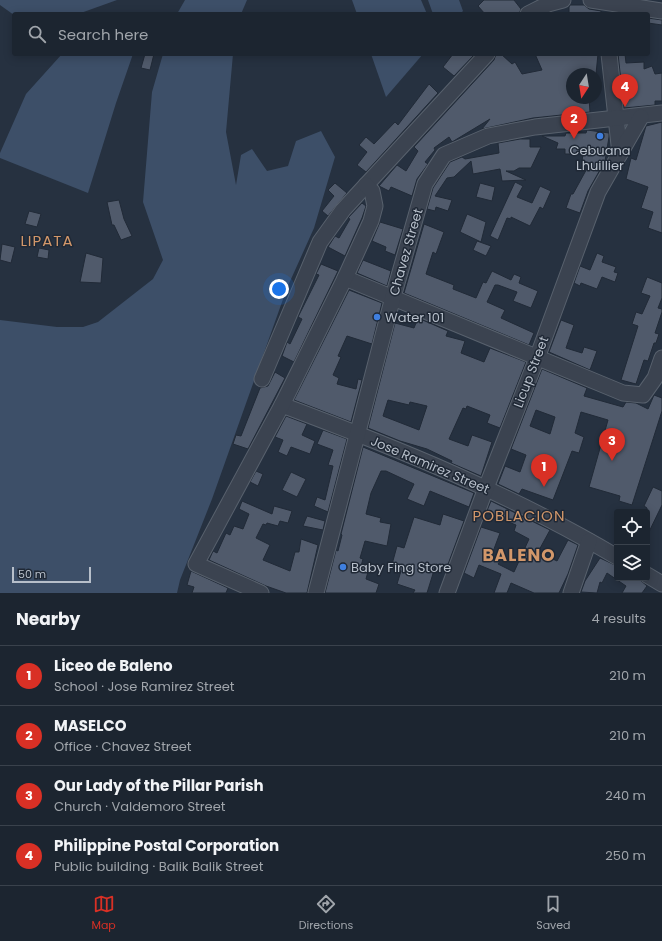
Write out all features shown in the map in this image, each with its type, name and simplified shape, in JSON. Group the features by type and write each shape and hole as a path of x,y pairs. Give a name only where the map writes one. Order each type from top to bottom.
{"street":[{"path":"532,12 548,4 563,0"},
{"path":"601,4 662,11"},
{"path":"262,379 320,242 343,210 485,56"},
{"path":"609,56 620,154"},
{"name":"Chavez Street","path":"316,593 392,297 425,184 444,155 488,136 536,127 641,117 662,113"},
{"name":"Licup Street","path":"447,593 537,358 598,192 641,117"},
{"path":"261,593 196,564 282,405 345,278 371,221 375,206 372,191 366,185"},
{"path":"345,278 623,393 643,395 655,378 662,358"},
{"name":"Jose Ramirez Street","path":"282,405 358,434 486,488 590,541 614,555"},
{"path":"571,593 590,541"},
{"path":"650,577 662,584"}],"water":[{"path":"0,0 117,0 84,12 12,12 12,14 0,5"},
{"path":"185,0 247,0 242,12 178,12"},
{"path":"352,0 421,0 426,12 356,12"},
{"path":"428,0 459,0 463,11 462,12 432,12"},
{"path":"60,56 132,56 88,193 0,158 0,153 26,94"},
{"path":"162,56 233,56 226,132 236,185 241,155 252,149 267,171 288,166 296,141 321,131 335,157 314,228 287,288 212,499 180,580 177,593 0,593 0,320 57,327 83,327 98,322 153,279 163,260 143,202 152,92"},
{"path":"372,56 421,56 386,97"}],"building":[{"path":"484,0 514,0 521,9 520,12 483,12 478,6"},
{"path":"570,5 584,5 589,9 601,12 569,12"},
{"path":"650,18 662,20 662,25 650,23"},
{"path":"144,56 154,56 150,70 141,68"},
{"path":"451,56 473,56 454,76 443,67"},
{"path":"495,56 503,56 512,64 515,62 522,74 542,70 536,56 598,56 597,68 566,68 566,104 589,104 590,112 533,118 482,129 490,119 452,142 449,137 434,148 435,150 425,162 428,164 417,179 412,196 391,187 389,191 379,186 397,165 406,171 418,151 414,147 494,60"},
{"path":"618,56 625,56 626,63 644,62 644,69 652,66 655,74 662,73 662,101 655,101 655,105 624,108"},
{"path":"429,84 438,93 366,172 357,165 367,152 359,145 366,137 374,144 395,122 398,125"},
{"path":"662,122 662,233 648,228 653,212 641,208 648,187 626,179 631,158 636,160 646,126"},
{"path":"587,130 609,133 609,137 605,161 588,191 580,213 566,208 571,194 573,194 590,163 582,161 583,154 565,154 565,149 556,149 558,143 542,136 565,136 566,133 586,133"},
{"path":"520,139 530,139 530,147 541,147 531,168 519,168 514,171 506,171 526,180 502,181 500,169 473,174 471,161 454,177 447,178 435,196 452,200 448,211 436,207 435,211 427,209 433,188 450,162 462,157 465,159 499,153 498,143"},
{"path":"515,182 523,186 517,197 532,203 540,186 551,191 543,209 540,207 530,226 511,217 511,219 507,218 498,240 490,236"},
{"path":"335,183 347,193 328,216 322,211 334,196 328,190"},
{"path":"480,183 495,187 492,201 476,197"},
{"path":"119,200 124,219 132,236 121,240 114,225 112,225 107,202"},
{"path":"362,203 366,206 345,256 328,247 335,236 339,238 350,219 348,218"},
{"path":"29,211 41,214 37,227 25,224"},
{"path":"467,214 486,222 481,242 460,232"},
{"path":"380,222 403,229 395,255 385,251 386,247 372,241"},
{"path":"424,224 444,232 436,254 433,252 426,274 454,285 453,289 476,298 483,282 486,283 492,271 511,280 514,274 521,277 519,283 538,291 531,308 513,301 517,292 498,285 495,285 487,302 505,310 501,318 534,333 529,345 404,293"},
{"path":"477,241 491,246 486,256 473,250"},
{"path":"2,244 15,247 11,263 0,260"},
{"path":"39,248 49,250 48,259 37,257"},
{"path":"86,253 103,258 101,283 80,282"},
{"path":"597,253 604,256 602,262 616,267 614,272 618,273 615,282 602,277 597,289 581,283 580,286 574,283 580,266 590,270"},
{"path":"363,260 391,271 387,286 357,273"},
{"path":"321,264 338,271 294,362 282,356 287,342 290,344 302,319 298,317 319,275 316,274"},
{"path":"647,277 662,283 662,298 658,308 662,309 662,312 655,333 659,334 656,343 654,343 648,361 644,360 636,384 621,380 638,326 632,324 636,312 642,314 650,296 641,293"},
{"path":"349,290 382,303 372,344 347,336 338,356 341,357 333,375 339,378 337,384 356,389 358,379 362,380 351,422 294,400"},
{"path":"418,318 448,331 446,336 465,341 461,353 484,362 490,348 526,362 500,428 487,423 490,415 467,406 466,409 463,408 449,439 468,446 472,435 492,442 481,476 451,463 452,461 427,449 400,441 368,428 395,323 414,328","holes":["388,400 409,405 410,402 427,406 419,430 383,416"]},
{"path":"561,320 574,325 566,348 582,353 584,347 597,351 590,370 549,352"},
{"path":"542,369 587,388 584,396 623,407 626,402 636,403 648,409 654,395 662,398 662,411 632,505 619,501 620,496 589,487 608,420 581,412 575,433 584,437 579,453 572,451 553,500 522,489 519,494 498,484 505,466 520,472 526,455 511,449","holes":["536,410 555,417 550,434 530,426"]},
{"path":"275,372 285,378 248,449 233,444 236,435 241,436 260,388 268,386"},
{"path":"286,416 307,424 302,435 315,441 310,454 291,447 287,456 278,452 283,440 275,437"},
{"path":"323,430 347,439 328,512 314,506 317,497 325,500 333,466 328,465 333,450 317,444"},
{"path":"363,447 474,493 469,507 430,491 424,506 407,499 414,484 386,471 381,471 371,493 366,514 381,518 380,522 391,524 387,546 365,541 360,558 363,559 361,566 369,568 366,579 379,584 376,593 325,593 336,550 338,551"},
{"path":"256,471 263,474 258,486 250,482"},
{"path":"291,472 306,479 297,497 282,490"},
{"path":"653,487 662,491 662,505 650,530 650,509 647,509 644,506"},
{"path":"242,501 272,514 274,506 292,511 288,523 280,521 278,526 267,523 266,525 263,524 256,538 270,545 263,560 290,571 295,552 299,552 301,539 318,545 307,593 286,593 266,586 209,560 213,551 217,553 226,533 230,535 234,526 243,529 249,514 239,509"},
{"path":"491,501 550,530 538,552 557,561 568,540 578,545 568,574 559,593 534,593 511,583 507,593 494,593 501,574 479,565 474,578 464,573 481,527 500,533 491,557 500,561 498,564 514,572 529,539 514,531 516,525 486,513"},
{"path":"443,514 464,521 447,567 436,564 427,593 413,593 415,590 397,584 401,571 391,568 397,546 404,548 414,517 440,525"},
{"path":"307,516 325,521 323,530 303,526"},
{"path":"600,558 614,565 614,578 607,573 602,583 600,582 597,593 581,592 585,581"},
{"path":"191,571 228,588 226,593 192,593 194,587 187,585"},
{"path":"619,581 641,581 647,586 642,593 622,593 626,586"}],"place":[{"name":"Philippine Postal Corporation","path":"625,107"},
{"name":"Cebuana Lhuillier","path":"600,136"},
{"name":"MASELCO","path":"574,139"},
{"name":"Water 101","path":"377,317"},
{"name":"Our Lady of the Pillar Parish","path":"612,461"},
{"name":"Liceo de Baleno","path":"544,487"},
{"name":"Baby Fing Store","path":"343,567"}],"district":[{"name":"LIPATA","path":"47,240"},
{"name":"POBLACION","path":"519,515"},
{"name":"BALENO","path":"519,555"}]}
